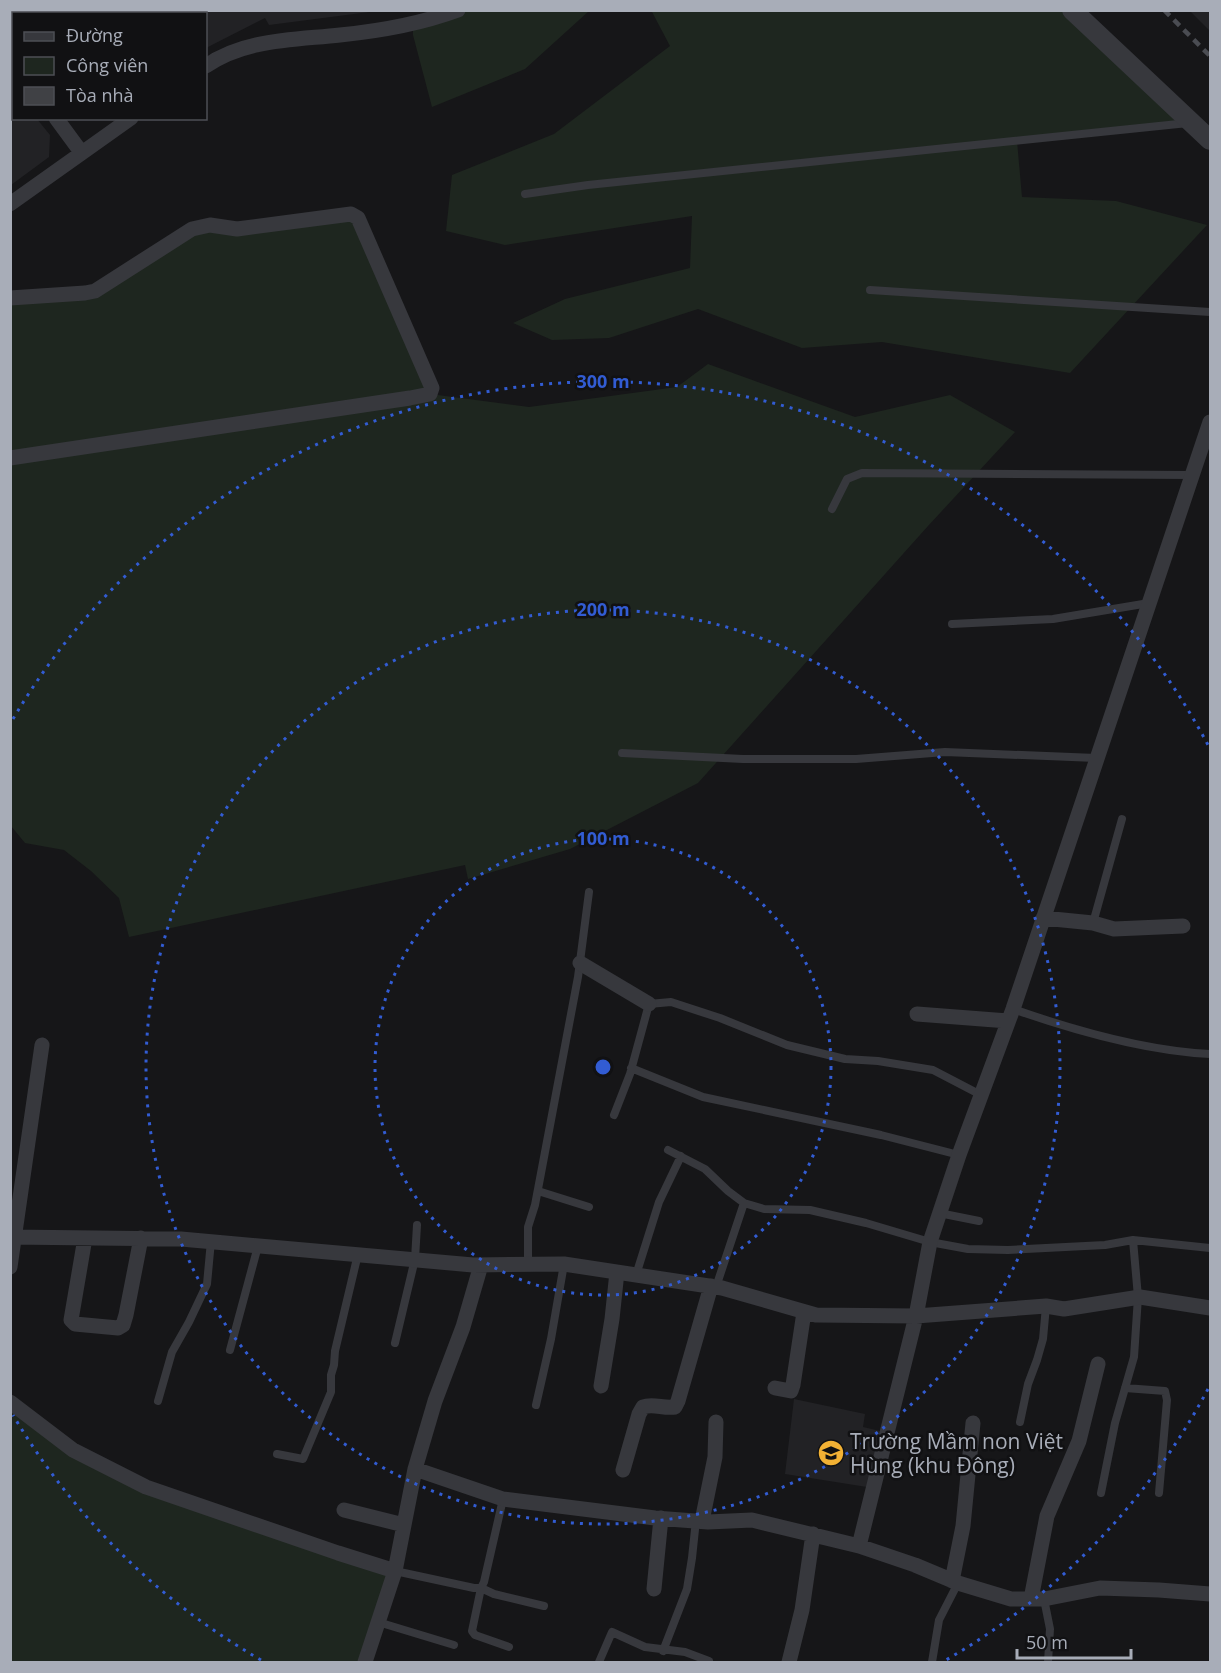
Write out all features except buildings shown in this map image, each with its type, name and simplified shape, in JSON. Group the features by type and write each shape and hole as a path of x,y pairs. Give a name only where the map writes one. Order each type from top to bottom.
{"street":[{"path":"207,65 216,58 240,49 269,42 387,29 438,18 458,10"},
{"path":"1072,10 1210,140"},
{"path":"57,120 81,152"},
{"path":"10,204 128,120"},
{"path":"10,298 95,291 192,229 202,226 237,229 351,214 358,218 432,388 430,394 410,398 10,458"},
{"path":"859,1546 916,1316 930,1242 939,1213 1011,1015 1210,422"},
{"path":"1043,918 1093,922 1114,929 1183,926"},
{"path":"580,963 649,1004"},
{"path":"917,1014 1011,1015"},
{"path":"10,1267 42,1045"},
{"path":"13,1238 181,1239 481,1264 564,1264 713,1287 816,1315 916,1316 1046,1306 1064,1309 1138,1297 1210,1308"},
{"path":"85,1238 71,1320 75,1324 118,1328 123,1325 126,1315 141,1238"},
{"path":"365,1662 395,1571 415,1469 435,1401 463,1327 481,1264"},
{"path":"601,1386 612,1319 616,1272"},
{"path":"623,1470 643,1407 649,1404 664,1409 675,1407 678,1401 713,1287"},
{"path":"775,1388 790,1391 793,1385 804,1312"},
{"path":"1038,1599 1047,1516 1079,1441 1098,1364"},
{"path":"10,1402 73,1450 146,1487 395,1571"},
{"path":"699,1521 715,1457 716,1422"},
{"path":"955,1582 973,1423"},
{"path":"415,1469 503,1499 661,1518 699,1521 752,1520 859,1546 955,1582 1011,1599 1038,1599 1100,1588 1210,1594"},
{"path":"344,1510 404,1525"},
{"path":"654,1589 661,1518"},
{"path":"789,1662 802,1610 813,1534"}],"lane":[{"path":"525,194 1192,123"},
{"path":"870,290 1210,312"},
{"path":"832,509 847,479 862,473 1193,476"},
{"path":"952,624 1053,619 1149,603"},
{"path":"622,753 743,759 856,759 945,752 1096,758"},
{"path":"1093,922 1122,819"},
{"path":"528,1264 528,1227 538,1191 580,963 589,892"},
{"path":"614,1115 630,1074 649,1004 671,1002 720,1018 787,1045 845,1059 878,1061 933,1070 981,1095"},
{"path":"1011,1015 1180,1053 1210,1054"},
{"path":"631,1068 703,1097 881,1135 959,1155"},
{"path":"668,1150 705,1169 744,1203 764,1209 810,1210 866,1222 930,1242 968,1248 1008,1250 1105,1245 1133,1240 1210,1248"},
{"path":"636,1275 659,1202 681,1156"},
{"path":"538,1191 589,1207"},
{"path":"713,1287 744,1203"},
{"path":"939,1213 979,1221"},
{"path":"395,1343 415,1259 417,1225"},
{"path":"1101,1493 1115,1423 1134,1357 1138,1297 1133,1240"},
{"path":"158,1401 172,1352 207,1284 211,1241"},
{"path":"230,1350 258,1245"},
{"path":"277,1454 303,1459 331,1392 335,1351 358,1254"},
{"path":"536,1405 551,1339 564,1264"},
{"path":"1020,1422 1028,1384 1043,1339 1046,1306"},
{"path":"1125,1388 1165,1391 1167,1400 1159,1493"},
{"path":"503,1499 472,1632 509,1647"},
{"path":"663,1651 687,1589 699,1521"},
{"path":"395,1571 481,1588 494,1594 544,1606"},
{"path":"932,1662 939,1620 955,1582"},
{"path":"1038,1599 1050,1629 1048,1662"},
{"path":"378,1622 454,1645"},
{"path":"599,1662 612,1632 645,1647 685,1652 709,1661"}],"shaded area":[{"path":"10,11 377,11 269,25 265,18 207,47 207,12 12,12 12,26"},
{"path":"1190,11 1210,11 1210,31"},
{"path":"10,82 12,85 12,120 38,120 50,135 49,157 11,185"},
{"name":"Trường Mầm non Việt Hùng (khu Đông)","path":"794,1399 865,1414 863,1427 880,1431 867,1487 785,1474"}],"green space":[{"path":"651,10 1072,11 1192,123 1017,141 1022,197 1116,201 1207,225 1070,373 882,342 802,348 698,309 609,338 552,340 513,323 565,299 690,268 692,216 505,245 446,231 452,175 554,134 670,46"},
{"path":"458,11 589,11 525,69 432,107 413,35 413,23"},
{"path":"351,214 430,394 529,407 677,387 708,364 855,417 950,395 1015,432 698,783 570,849 468,879 465,865 129,937 119,898 91,871 64,850 25,843 11,826 10,297 95,291 203,226"},
{"path":"10,1402 146,1487 395,1571 364,1662 11,1662"}],"railway":[{"path":"1164,10 1210,56"}],"place":[{"name":"Trường Mầm non Việt Hùng (khu Đông)","path":"831,1453"}]}
